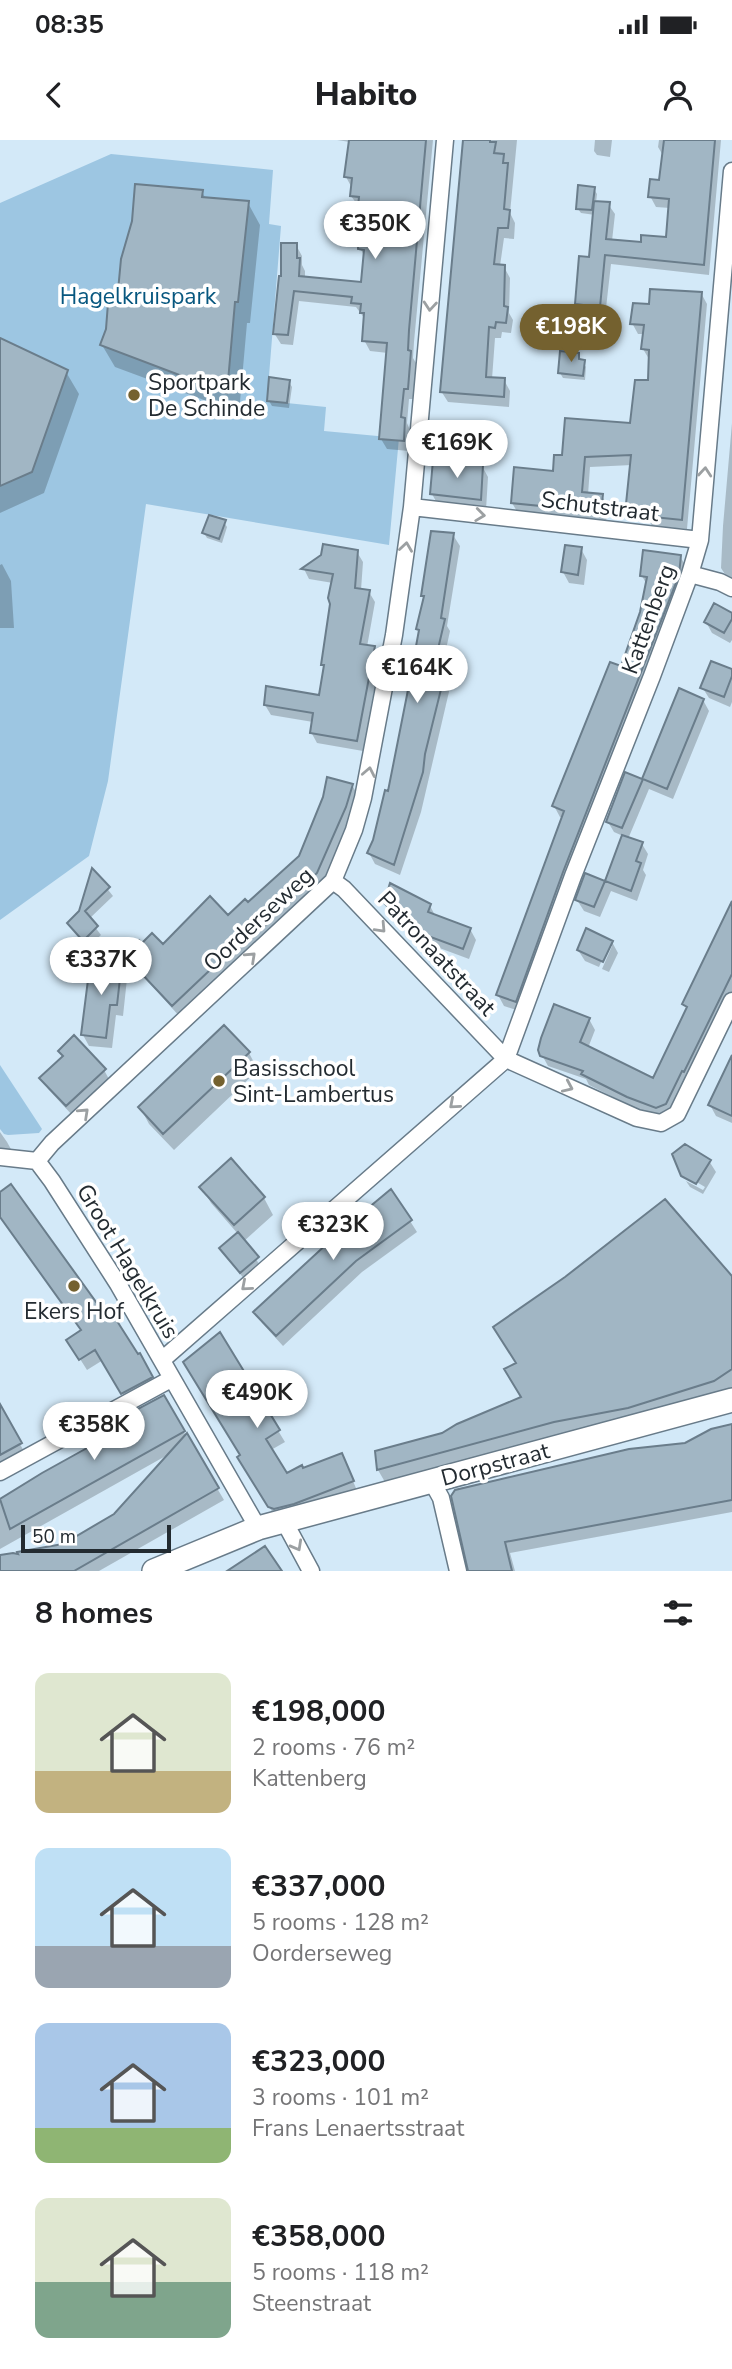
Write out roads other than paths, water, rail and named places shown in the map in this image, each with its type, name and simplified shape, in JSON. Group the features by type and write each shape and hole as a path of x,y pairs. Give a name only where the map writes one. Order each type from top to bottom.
{"main road":[{"name":"Dorpstraat","path":"154,1571 258,1528 732,1400"}],"street":[{"name":"Oorderseweg","path":"37,1161 52,1143 333,881 354,830 363,799 394,635 412,507 445,140"},
{"name":"Kattenberg","path":"506,1059 573,876 652,676 690,573 699,540 732,171"},
{"name":"Schutstraat","path":"412,507 699,540"},
{"path":"690,573 732,588"},
{"name":"Patronaatstraat","path":"333,881 344,889 506,1059"},
{"path":"162,1360 506,1059 637,1118 661,1123 677,1114 732,1002"},
{"path":"0,1157 37,1161"},
{"name":"Groot Hagelkruis","path":"37,1161 110,1272 258,1528"},
{"path":"0,1472 171,1379"},
{"path":"431,1480 441,1498 458,1571"},
{"path":"284,1521 311,1571"}],"place":[{"name":"Sportpark De Schinde","path":"134,395"},
{"name":"Basisschool Sint-Lambertus","path":"219,1081"},
{"name":"Ekers Hof","path":"74,1286"}],"park label":[{"name":"Hagelkruispark","path":"138,296"}]}
